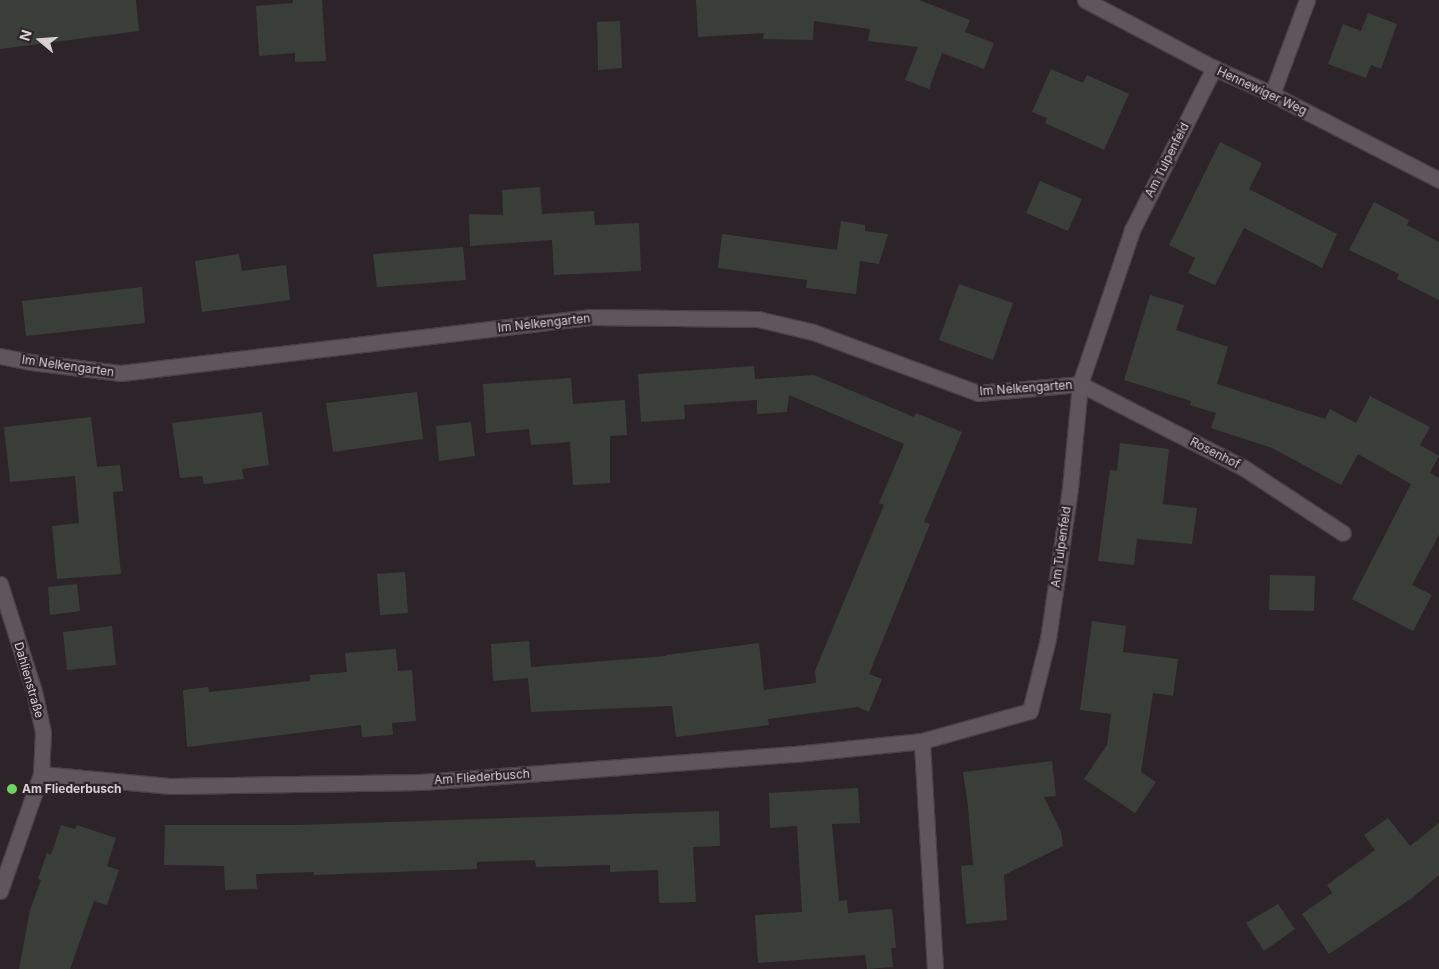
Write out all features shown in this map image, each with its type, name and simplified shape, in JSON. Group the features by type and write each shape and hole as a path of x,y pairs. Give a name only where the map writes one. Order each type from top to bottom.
{"street":[{"name":"Hennewiger Weg","path":"1085,0 1214,68 1272,94 1439,180"},
{"path":"1272,94 1306,0"},
{"name":"Am Tulpenfeld","path":"922,741 1030,711 1048,639 1070,488 1080,384 1132,230 1214,68"},
{"name":"Im Nelkengarten","path":"0,356 31,362 121,373 590,317 758,319 812,332 978,393 1080,384"},
{"name":"Rosenhof","path":"1080,384 1244,468 1344,532"},
{"name":"Dahlienstraße","path":"0,584 34,691 43,732 40,774 0,891"},
{"path":"922,741 935,969"},
{"name":"Am Fliederbusch","path":"40,774 171,786 421,782 795,754 922,741"}],"building":[{"path":"0,0 136,0 139,31 0,49"},
{"path":"293,0 322,0 326,61 295,62 295,53 259,56 256,6 293,3"},
{"path":"696,0 919,0 970,20 965,32 994,43 984,69 942,53 929,89 905,80 918,47 868,41 870,29 814,21 813,40 763,39 764,33 698,37"},
{"path":"1368,13 1397,24 1381,69 1371,65 1366,78 1328,64 1343,24 1361,31"},
{"path":"620,21 622,68 598,70 597,22"},
{"path":"1051,69 1083,83 1087,75 1129,94 1104,150 1045,123 1047,118 1032,112"},
{"path":"1220,142 1262,163 1249,189 1337,234 1322,268 1244,228 1215,285 1188,273 1195,258 1169,245"},
{"path":"1040,181 1082,199 1068,231 1026,213"},
{"path":"540,187 542,214 594,211 595,225 639,223 641,271 554,275 552,240 470,246 469,214 503,215 502,190"},
{"path":"1374,202 1409,220 1407,225 1439,242 1439,300 1397,279 1399,274 1349,250"},
{"path":"841,221 865,225 865,231 888,234 879,264 860,261 856,294 806,288 807,280 718,268 722,234 837,250"},
{"path":"463,247 466,280 377,287 373,254"},
{"path":"239,254 242,271 286,265 290,300 202,312 195,261"},
{"path":"959,284 1013,303 993,360 939,340"},
{"path":"142,287 145,323 26,336 22,301"},
{"path":"1150,295 1184,305 1176,330 1228,347 1217,384 1325,419 1330,409 1356,423 1370,396 1430,427 1420,445 1439,456 1430,473 1439,478 1439,535 1412,585 1432,595 1413,631 1352,599 1411,484 1358,454 1341,485 1272,448 1211,428 1216,413 1190,405 1191,401 1124,380"},
{"path":"754,366 755,379 814,375 914,417 916,413 962,432 924,522 930,524 869,674 882,679 869,712 858,707 768,719 769,725 676,737 672,706 531,712 528,678 493,681 491,644 529,641 531,667 666,656 759,643 764,690 816,683 815,671 884,505 879,503 904,444 789,395 787,412 757,414 757,400 684,405 685,419 641,422 638,374"},
{"path":"571,378 573,404 625,400 627,435 610,436 610,483 573,485 570,442 531,445 529,429 486,433 483,384"},
{"path":"417,392 423,439 333,452 326,403"},
{"path":"262,412 269,465 242,469 244,479 204,484 202,476 180,478 172,423"},
{"path":"91,417 97,467 120,465 123,491 113,492 121,574 57,579 52,526 79,523 75,476 10,482 4,427"},
{"path":"471,422 475,456 439,461 436,426"},
{"path":"1120,443 1169,449 1163,504 1197,508 1192,544 1137,539 1134,565 1098,561 1110,470 1117,471"},
{"path":"405,572 408,613 380,615 377,574"},
{"path":"1270,575 1315,576 1314,611 1269,610"},
{"path":"77,584 80,611 50,615 48,587"},
{"path":"1092,621 1126,626 1123,652 1178,659 1173,696 1153,693 1141,772 1156,782 1135,813 1084,779 1107,745 1111,714 1080,710"},
{"path":"112,626 116,665 67,670 63,632"},
{"path":"396,649 398,671 412,670 416,721 392,723 393,735 362,737 361,725 187,747 183,690 208,687 209,692 310,681 310,675 347,672 345,653"},
{"path":"1052,761 1056,796 1044,797 1061,832 1063,846 1004,875 1007,920 966,924 961,866 973,865 963,772"},
{"path":"858,788 860,823 832,824 839,901 847,900 848,913 892,909 896,948 891,948 893,967 867,969 865,955 758,963 755,915 802,912 797,826 770,828 769,793"},
{"path":"719,811 720,846 693,847 696,902 659,903 658,870 610,872 610,865 536,867 535,860 477,862 477,869 314,875 314,872 256,874 257,889 225,890 224,866 164,865 165,825 299,825"},
{"path":"1388,818 1410,846 1439,823 1439,875 1412,898 1329,954 1302,914 1332,893 1327,885 1375,850 1364,835"},
{"path":"61,825 75,829 77,825 116,838 107,866 119,870 107,905 94,901 70,969 19,969 30,910 41,880 38,879 47,853 51,855"},
{"path":"1278,904 1295,929 1264,951 1246,923"}],"place":[{"name":"Am Fliederbusch","path":"12,789"}]}
